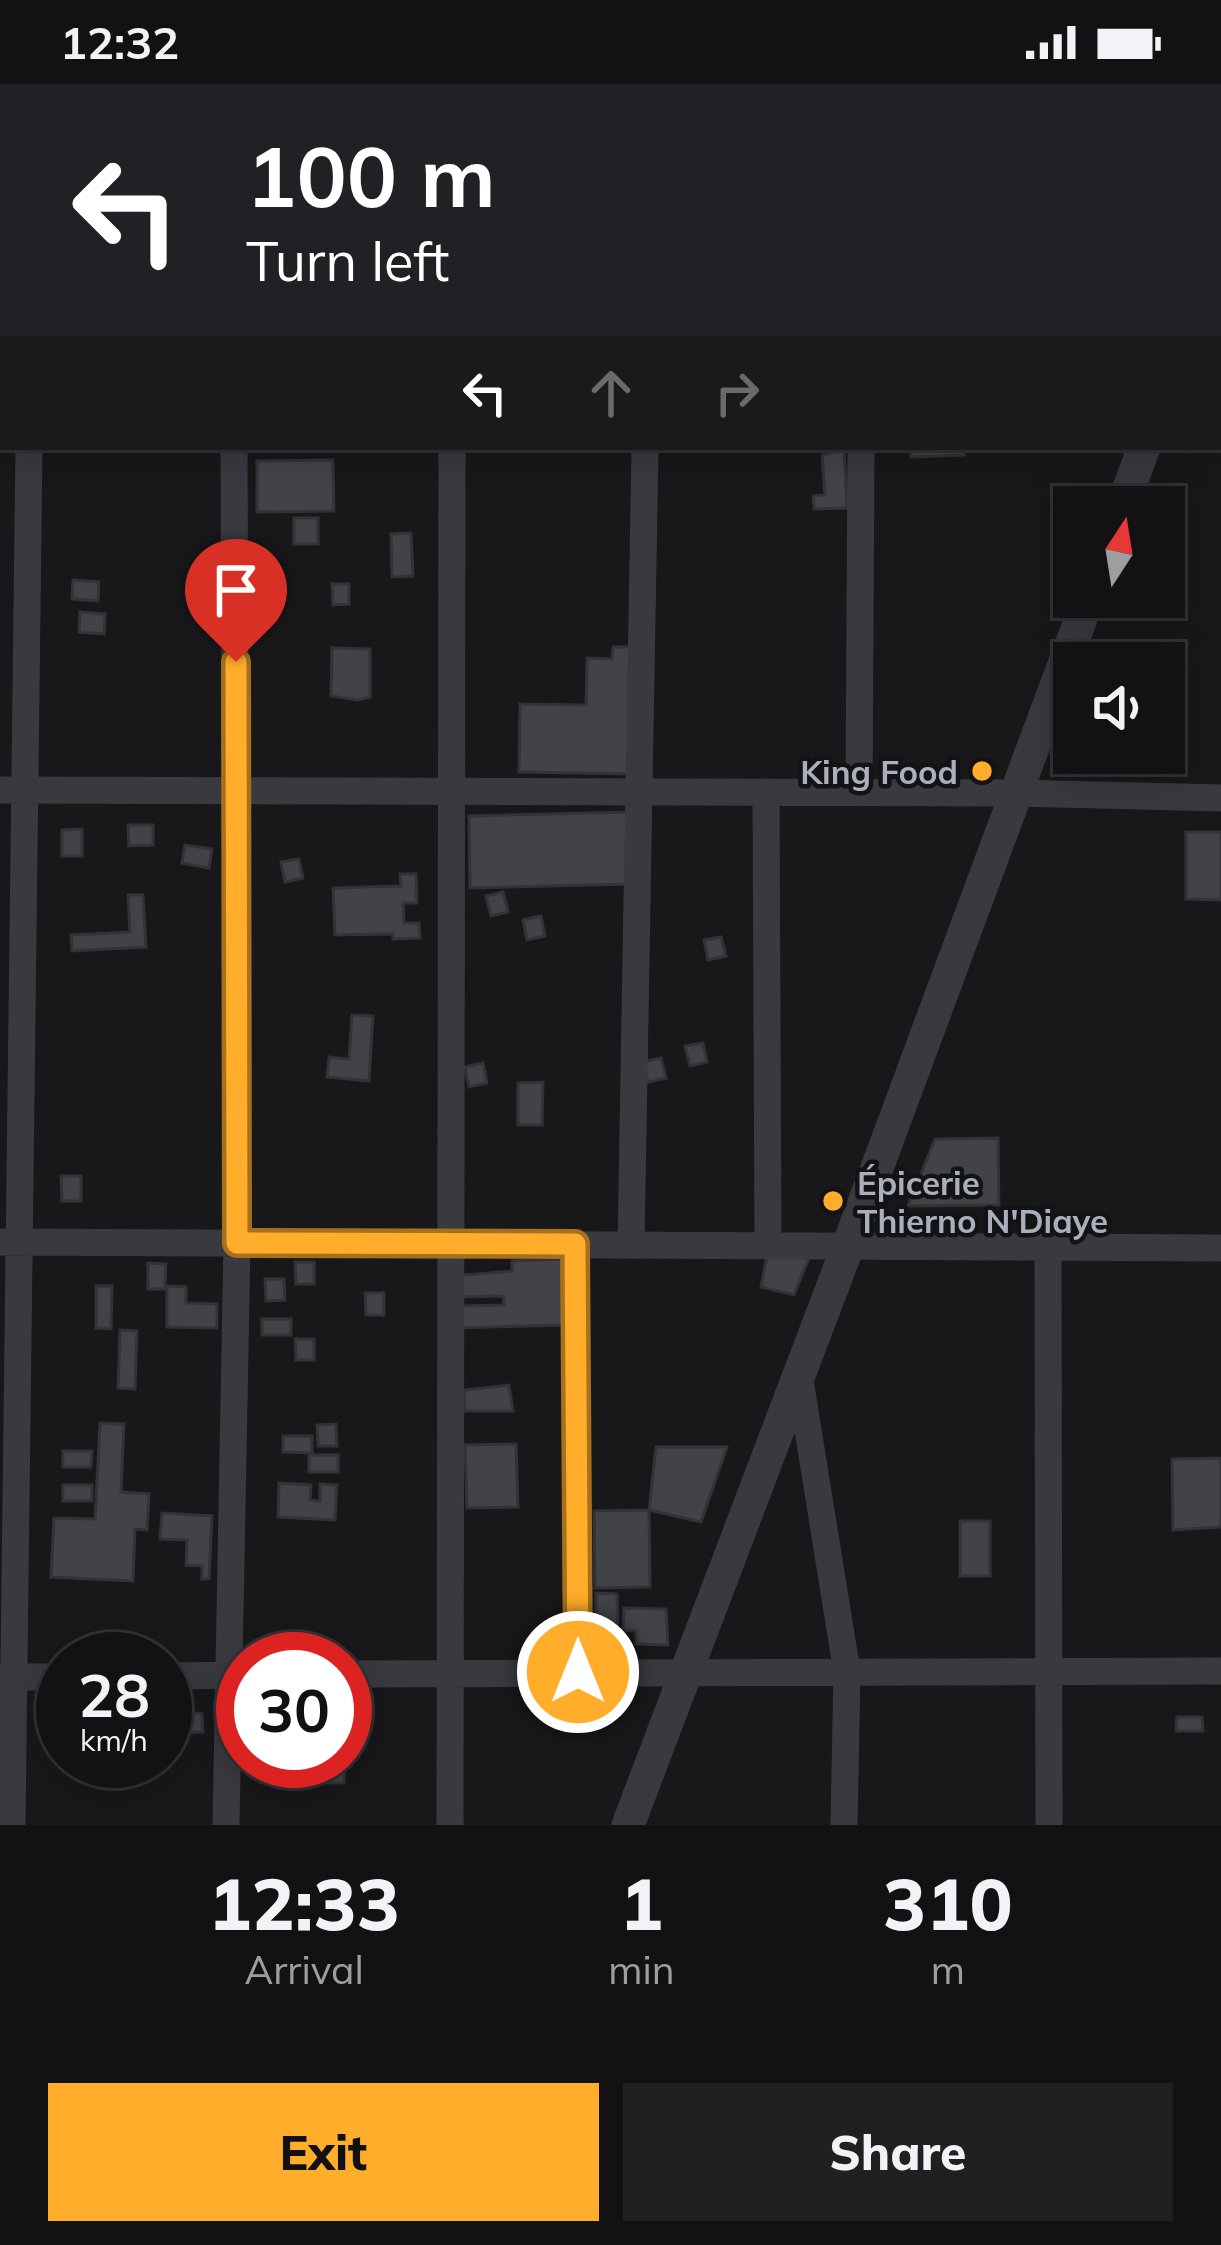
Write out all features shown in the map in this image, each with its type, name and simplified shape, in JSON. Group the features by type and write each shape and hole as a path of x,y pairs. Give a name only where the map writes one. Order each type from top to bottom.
{"street":[{"path":"11,1825 7,1677 12,790 28,450"},
{"path":"235,450 235,1632"},
{"path":"450,1825 452,450"},
{"path":"631,1244 645,450"},
{"path":"859,793 861,450"},
{"path":"1130,486 1143,450"},
{"path":"628,1825 1081,618"},
{"path":"12,790 1016,793 1221,798"},
{"path":"766,792 768,1245"},
{"path":"9,1242 1221,1248"},
{"path":"575,1244 578,1672"},
{"path":"1048,1248 1049,1825"},
{"path":"799,1374 848,1672 844,1825"},
{"path":"372,1674 1221,1671"},
{"path":"226,1825 228,1788"}],"building":[{"path":"844,450 847,508 814,509 813,496 825,495 822,455"},
{"path":"910,450 964,450 964,455 911,457"},
{"path":"333,460 334,511 257,512 257,461"},
{"path":"294,518 318,518 318,544 294,544"},
{"path":"411,533 413,576 392,577 391,534"},
{"path":"73,580 99,582 98,601 72,599"},
{"path":"332,584 349,584 349,604 333,605"},
{"path":"80,612 105,614 104,634 79,632"},
{"path":"613,647 632,647 630,774 519,772 520,704 586,705 587,658 612,659"},
{"path":"332,648 370,649 370,697 331,696"},
{"path":"630,812 632,884 470,888 469,816"},
{"path":"128,825 153,825 153,845 129,846"},
{"path":"82,829 82,856 62,856 62,830"},
{"path":"1186,832 1221,832 1221,900 1186,899"},
{"path":"185,845 212,849 209,868 182,863"},
{"path":"299,859 303,878 285,882 281,862"},
{"path":"400,874 416,874 417,903 403,903 404,923 419,923 420,938 335,935 333,888 401,886"},
{"path":"503,892 508,912 491,916 486,896"},
{"path":"128,895 143,895 146,947 72,951 71,935 130,932"},
{"path":"541,916 545,936 527,940 523,920"},
{"path":"721,937 726,956 708,960 704,940"},
{"path":"352,1015 373,1016 369,1081 327,1077 329,1057 349,1059"},
{"path":"703,1043 707,1062 690,1066 685,1046"},
{"path":"661,1058 666,1078 648,1082 643,1062"},
{"path":"483,1063 487,1083 469,1087 465,1067"},
{"path":"543,1082 542,1125 518,1125 518,1083"},
{"path":"998,1138 999,1205 908,1206 935,1139"},
{"path":"61,1176 81,1176 81,1201 62,1201"},
{"path":"768,1250 809,1258 794,1295 761,1287"},
{"path":"563,1259 565,1325 457,1328 456,1306 504,1305 503,1296 455,1297 452,1276 512,1271 512,1261"},
{"path":"295,1262 314,1262 314,1284 296,1284"},
{"path":"148,1263 166,1264 165,1289 148,1289"},
{"path":"265,1279 284,1279 285,1300 266,1301"},
{"path":"96,1286 112,1286 111,1329 96,1328"},
{"path":"167,1286 186,1287 186,1303 217,1304 217,1328 167,1327"},
{"path":"365,1293 384,1293 384,1315 366,1315"},
{"path":"262,1319 291,1319 291,1335 262,1335"},
{"path":"120,1330 137,1331 135,1389 118,1388"},
{"path":"295,1339 314,1339 314,1360 296,1360"},
{"path":"509,1385 513,1411 465,1411 464,1390"},
{"path":"100,1423 124,1424 121,1492 149,1494 147,1530 135,1529 133,1581 51,1577 54,1518 95,1519"},
{"path":"336,1424 337,1446 318,1446 317,1425"},
{"path":"283,1436 312,1436 312,1453 283,1452"},
{"path":"516,1444 518,1507 467,1508 465,1445"},
{"path":"656,1447 727,1447 701,1522 649,1510"},
{"path":"63,1451 92,1451 91,1467 63,1467"},
{"path":"309,1455 338,1455 338,1472 309,1472"},
{"path":"1221,1458 1221,1527 1173,1530 1172,1459"},
{"path":"279,1483 311,1485 310,1500 320,1501 320,1484 337,1485 335,1520 278,1517"},
{"path":"63,1485 92,1485 92,1501 63,1501"},
{"path":"649,1510 650,1587 595,1588 594,1511"},
{"path":"162,1513 212,1516 209,1579 202,1579 202,1566 186,1565 187,1540 160,1539"},
{"path":"960,1521 990,1521 990,1576 960,1576"},
{"path":"596,1593 617,1594 618,1639 596,1640"},
{"path":"624,1608 666,1609 668,1645 636,1644 636,1631 623,1630"},
{"path":"202,1713 203,1732 192,1733 192,1714"},
{"path":"1177,1717 1202,1717 1203,1731 1176,1731"}],"place":[{"name":"King Food","path":"982,771"},
{"name":"Épicerie Thierno N'Diaye","path":"833,1201"}],"route":[{"path":"236,662 237,1243 575,1244 578,1672"}]}
